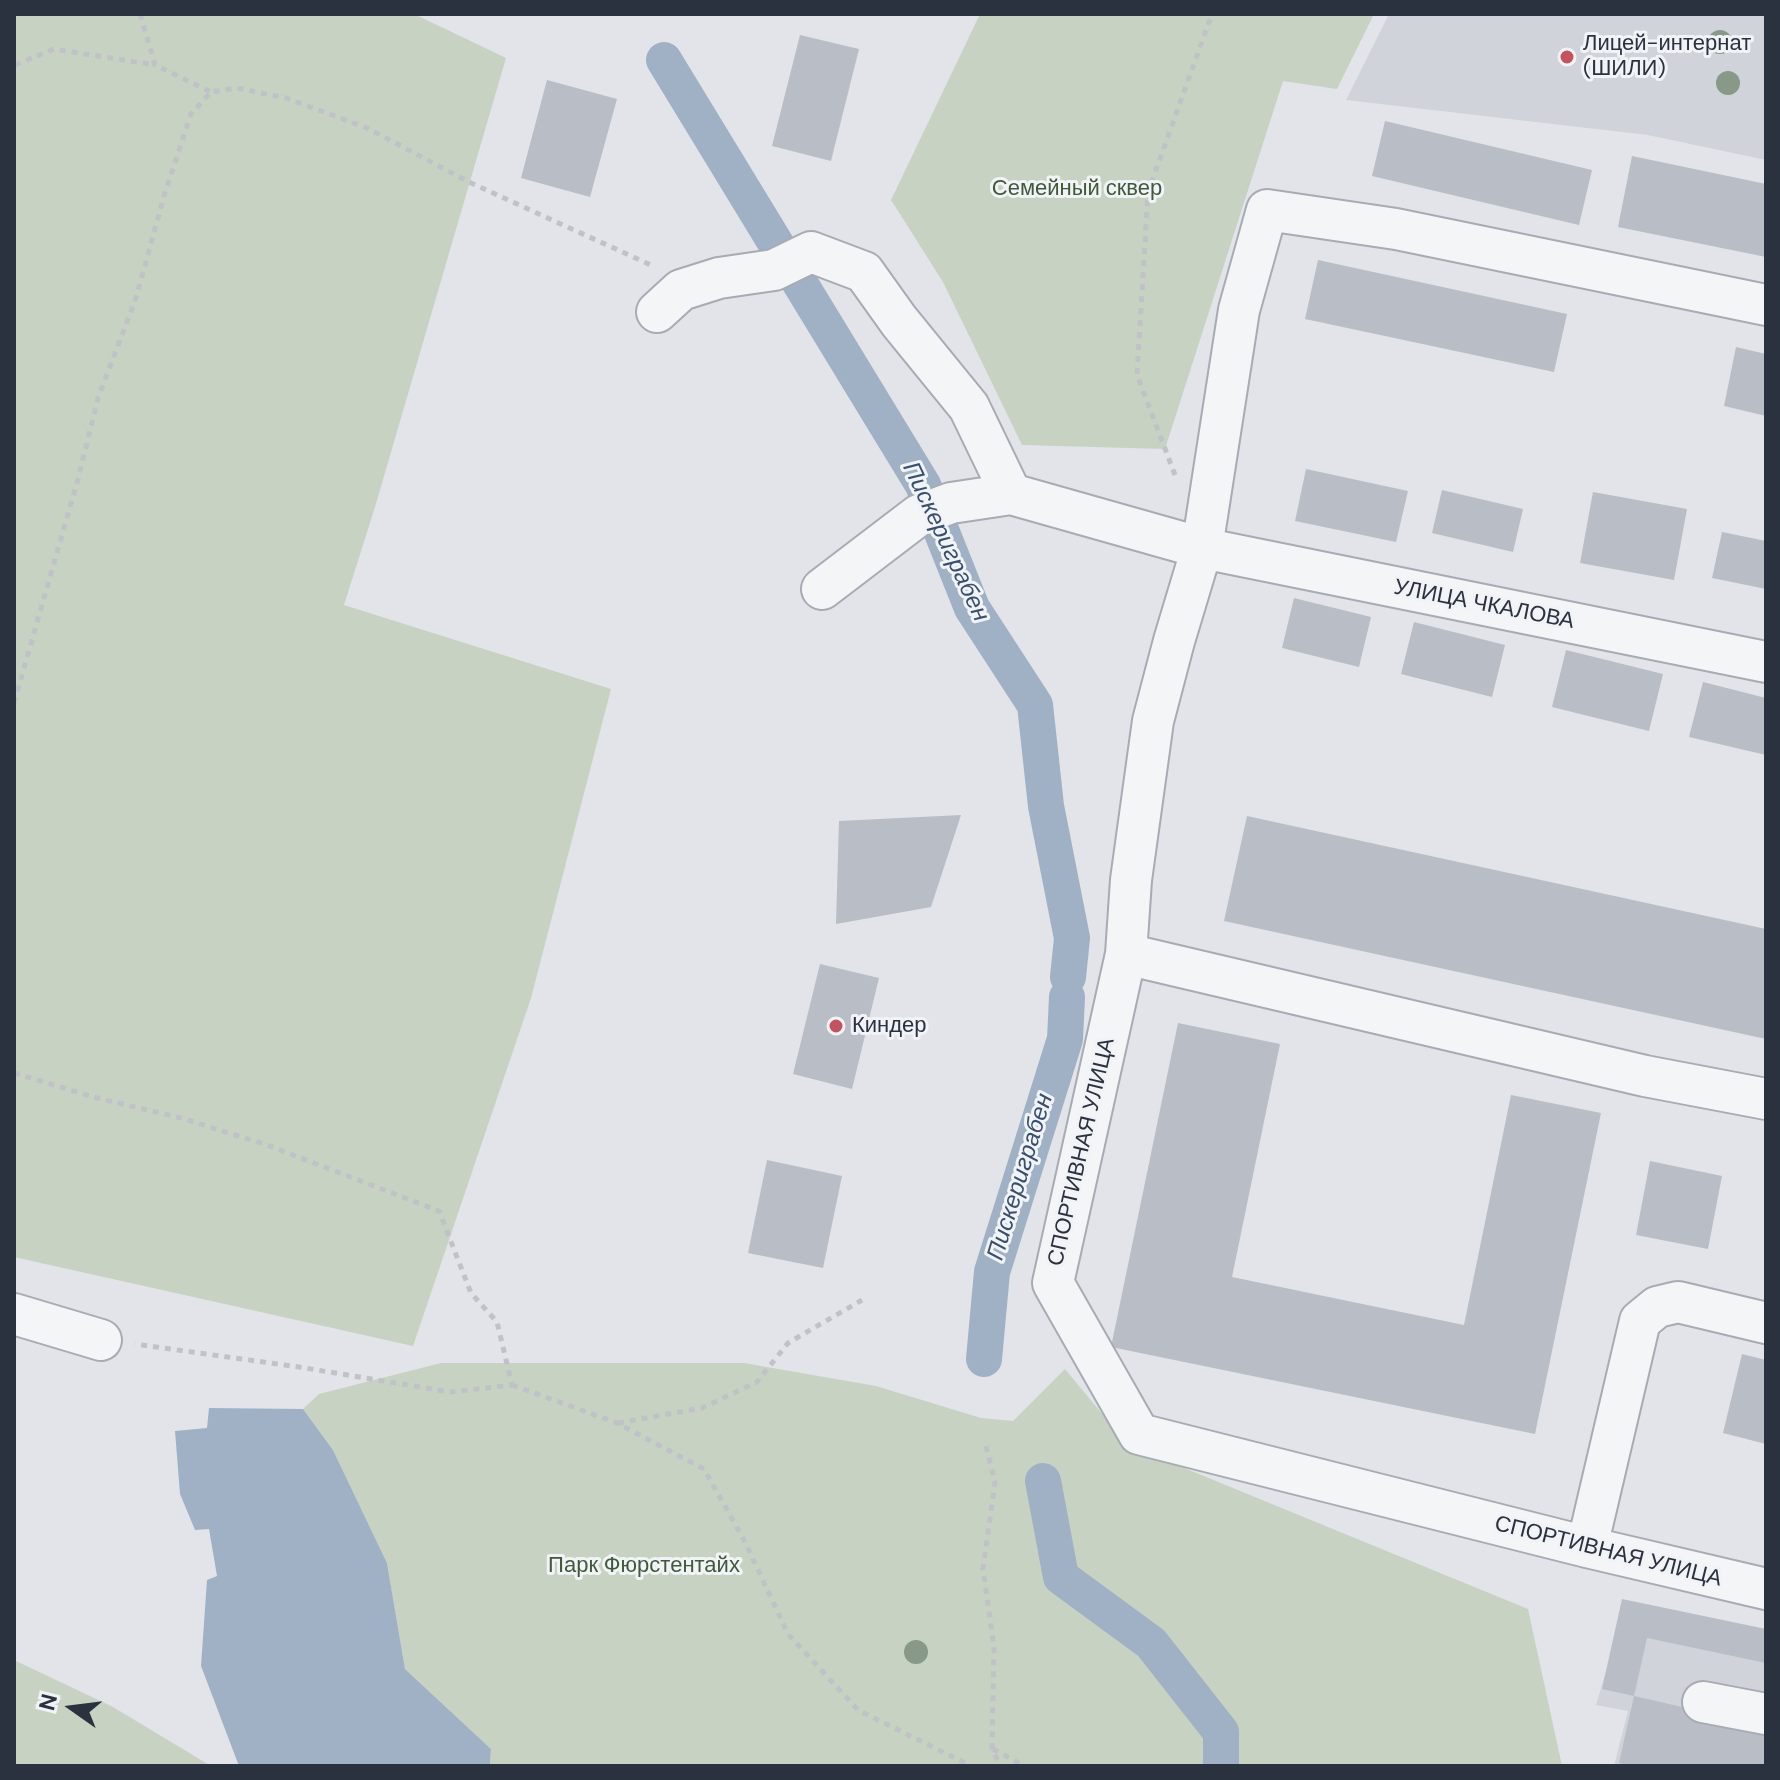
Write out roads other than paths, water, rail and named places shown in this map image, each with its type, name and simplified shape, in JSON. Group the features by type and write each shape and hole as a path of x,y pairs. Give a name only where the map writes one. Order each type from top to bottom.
{"street":[{"name":"СПОРТИВНАЯ УЛИЦА","path":"1766,305 1396,229 1267,210 1239,310 1202,548 1153,721 1131,880 1126,954 1053,1283 1139,1434 1766,1589"},
{"path":"669,301 719,278 774,270 811,252 864,272 899,321 969,407 1011,494 935,509 822,589"},
{"name":"УЛИЦА ЧКАЛОВА","path":"1011,494 1202,548 1766,662"},
{"path":"1126,954 1645,1076 1766,1099"},
{"path":"1587,1547 1640,1321 1657,1307 1678,1302 1766,1323"},
{"path":"14,1314 101,1340"},
{"path":"1703,1702 1766,1714"}],"water":[{"path":"209,1408 303,1409 333,1450 387,1563 405,1669 491,1749 490,1766 239,1766 201,1666 207,1580 217,1576 209,1529 195,1530 180,1494 175,1431 207,1428"}],"waterway":[{"name":"Пискериграбен","path":"664,60 923,485 972,608 1035,705 1046,806 1072,938 1068,977"},
{"name":"Пискериграбен","path":"984,1359 992,1272 1065,1039 1067,997"},
{"name":"Пискериграбен","path":"1043,1481 1061,1577 1151,1643 1221,1732 1221,1766"}],"place":[{"name":"Лицей-интернат (ШИЛИ)","path":"1567,57"},
{"name":"Киндер","path":"836,1026"}],"park label":[{"name":"Семейный сквер","path":"1077,189"},
{"name":"Парк Фюрстентайх","path":"644,1566"}]}
